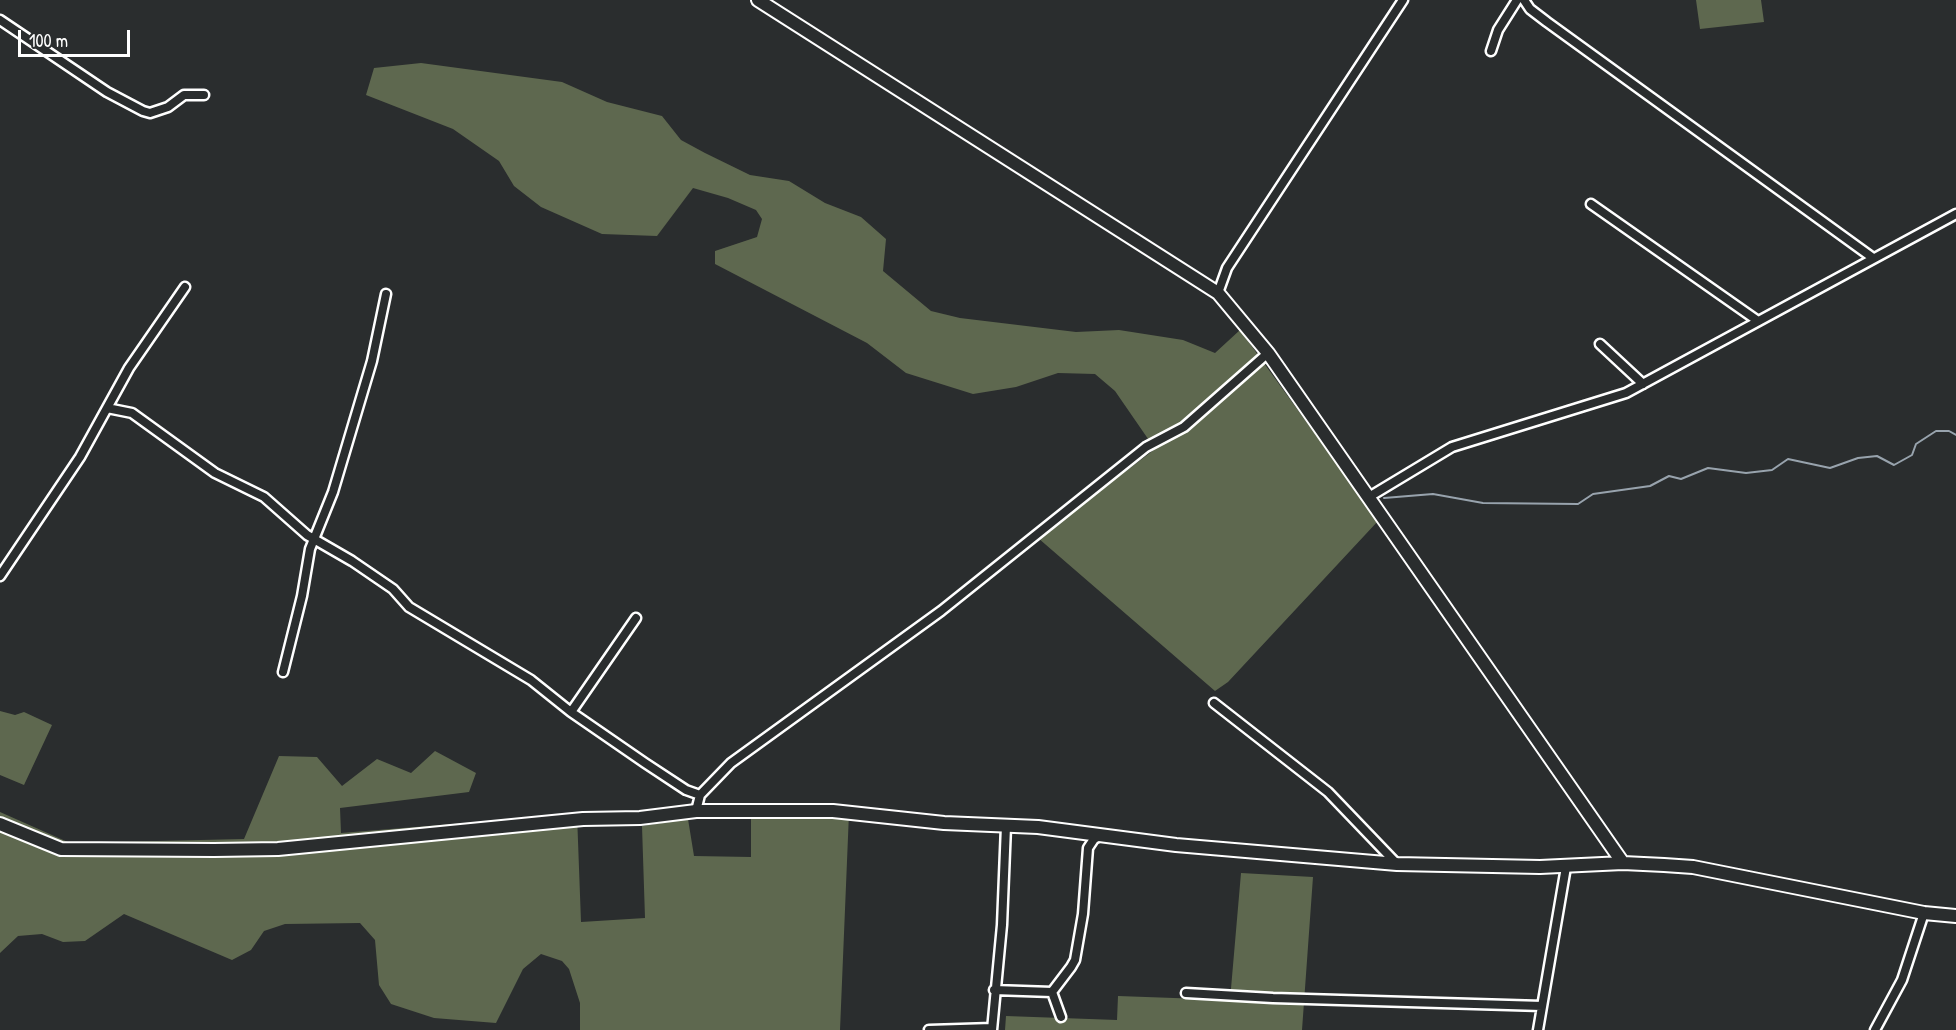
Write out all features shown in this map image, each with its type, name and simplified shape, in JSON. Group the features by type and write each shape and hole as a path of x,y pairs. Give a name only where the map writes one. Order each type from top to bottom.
{"main road":[{"path":"758,0 1218,293 1268,353 1623,863"},
{"path":"0,824 61,849 214,850 278,849 583,819 640,818 696,811 833,811 881,818 1038,827 1176,845 1397,864 1566,867 1623,863 1693,867 1924,913 1956,916"}],"street":[{"path":"1218,293 1227,268 1403,0"},
{"path":"1491,51 1498,30 1517,0"},
{"path":"1524,0 1547,22 1873,258"},
{"path":"0,20 107,92 143,111 150,113 168,107 184,95 204,95"},
{"path":"1591,204 1758,321"},
{"path":"1369,497 1452,447 1626,393 1956,214"},
{"path":"0,576 80,457 129,368 185,287"},
{"path":"283,672 302,596 304,570 333,492 372,361 386,294"},
{"path":"1600,344 1643,384"},
{"path":"696,811 700,795 731,763 941,611 1146,447 1184,427 1268,353"},
{"path":"107,408 132,413 215,473 264,497 315,540 335,549 393,589 409,607 531,680 571,712 686,790 700,795"},
{"path":"571,712 636,618"},
{"path":"1214,703 1328,792 1397,864"},
{"path":"929,1030 992,1029 1002,925 1006,826"},
{"path":"1052,992 1075,960 1083,914 1088,848 1094,839 1102,834"},
{"path":"1538,1030 1566,867"},
{"path":"1875,1030 1902,980 1924,913"},
{"path":"994,990 1052,992"},
{"path":"1052,992 1061,1017"},
{"path":"1186,993 1273,998 1542,1006"}],"green space":[{"path":"1696,0 1761,0 1764,22 1700,29"},
{"path":"421,63 562,82 607,102 662,116 681,140 705,153 750,175 789,181 825,203 861,217 886,239 883,271 931,311 960,318 1076,332 1119,330 1183,340 1215,353 1240,330 1378,521 1228,682 1215,691 1038,538 1155,449 1115,391 1095,374 1058,373 1016,387 973,394 906,373 867,343 715,264 715,251 757,237 762,219 756,210 728,198 693,188 657,236 602,234 541,207 514,186 499,161 453,129 366,95 374,68"},
{"path":"0,711 15,715 24,712 52,725 24,785 0,775"},
{"path":"435,751 476,773 469,792 340,808 341,833 577,814 581,922 645,918 642,826 688,819 694,856 751,857 751,806 849,813 840,1030 580,1030 580,1003 569,969 562,961 541,954 523,969 496,1023 434,1018 391,1004 379,985 375,940 360,923 285,924 264,931 251,950 232,960 124,914 85,941 63,942 42,934 18,936 0,953 0,812 70,843 244,839 279,756 317,757 342,786 377,759 411,773"},
{"path":"1241,873 1313,877 1302,1030 1005,1030 1006,1016 1117,1020 1118,996 1230,1000"}],"waterway":[{"path":"1384,498 1433,494 1483,503 1578,504 1593,494 1650,486 1669,476 1681,479 1708,468 1746,473 1772,470 1788,459 1830,468 1858,458 1877,456 1894,465 1912,455 1916,444 1936,431 1949,431 1956,435"}]}
